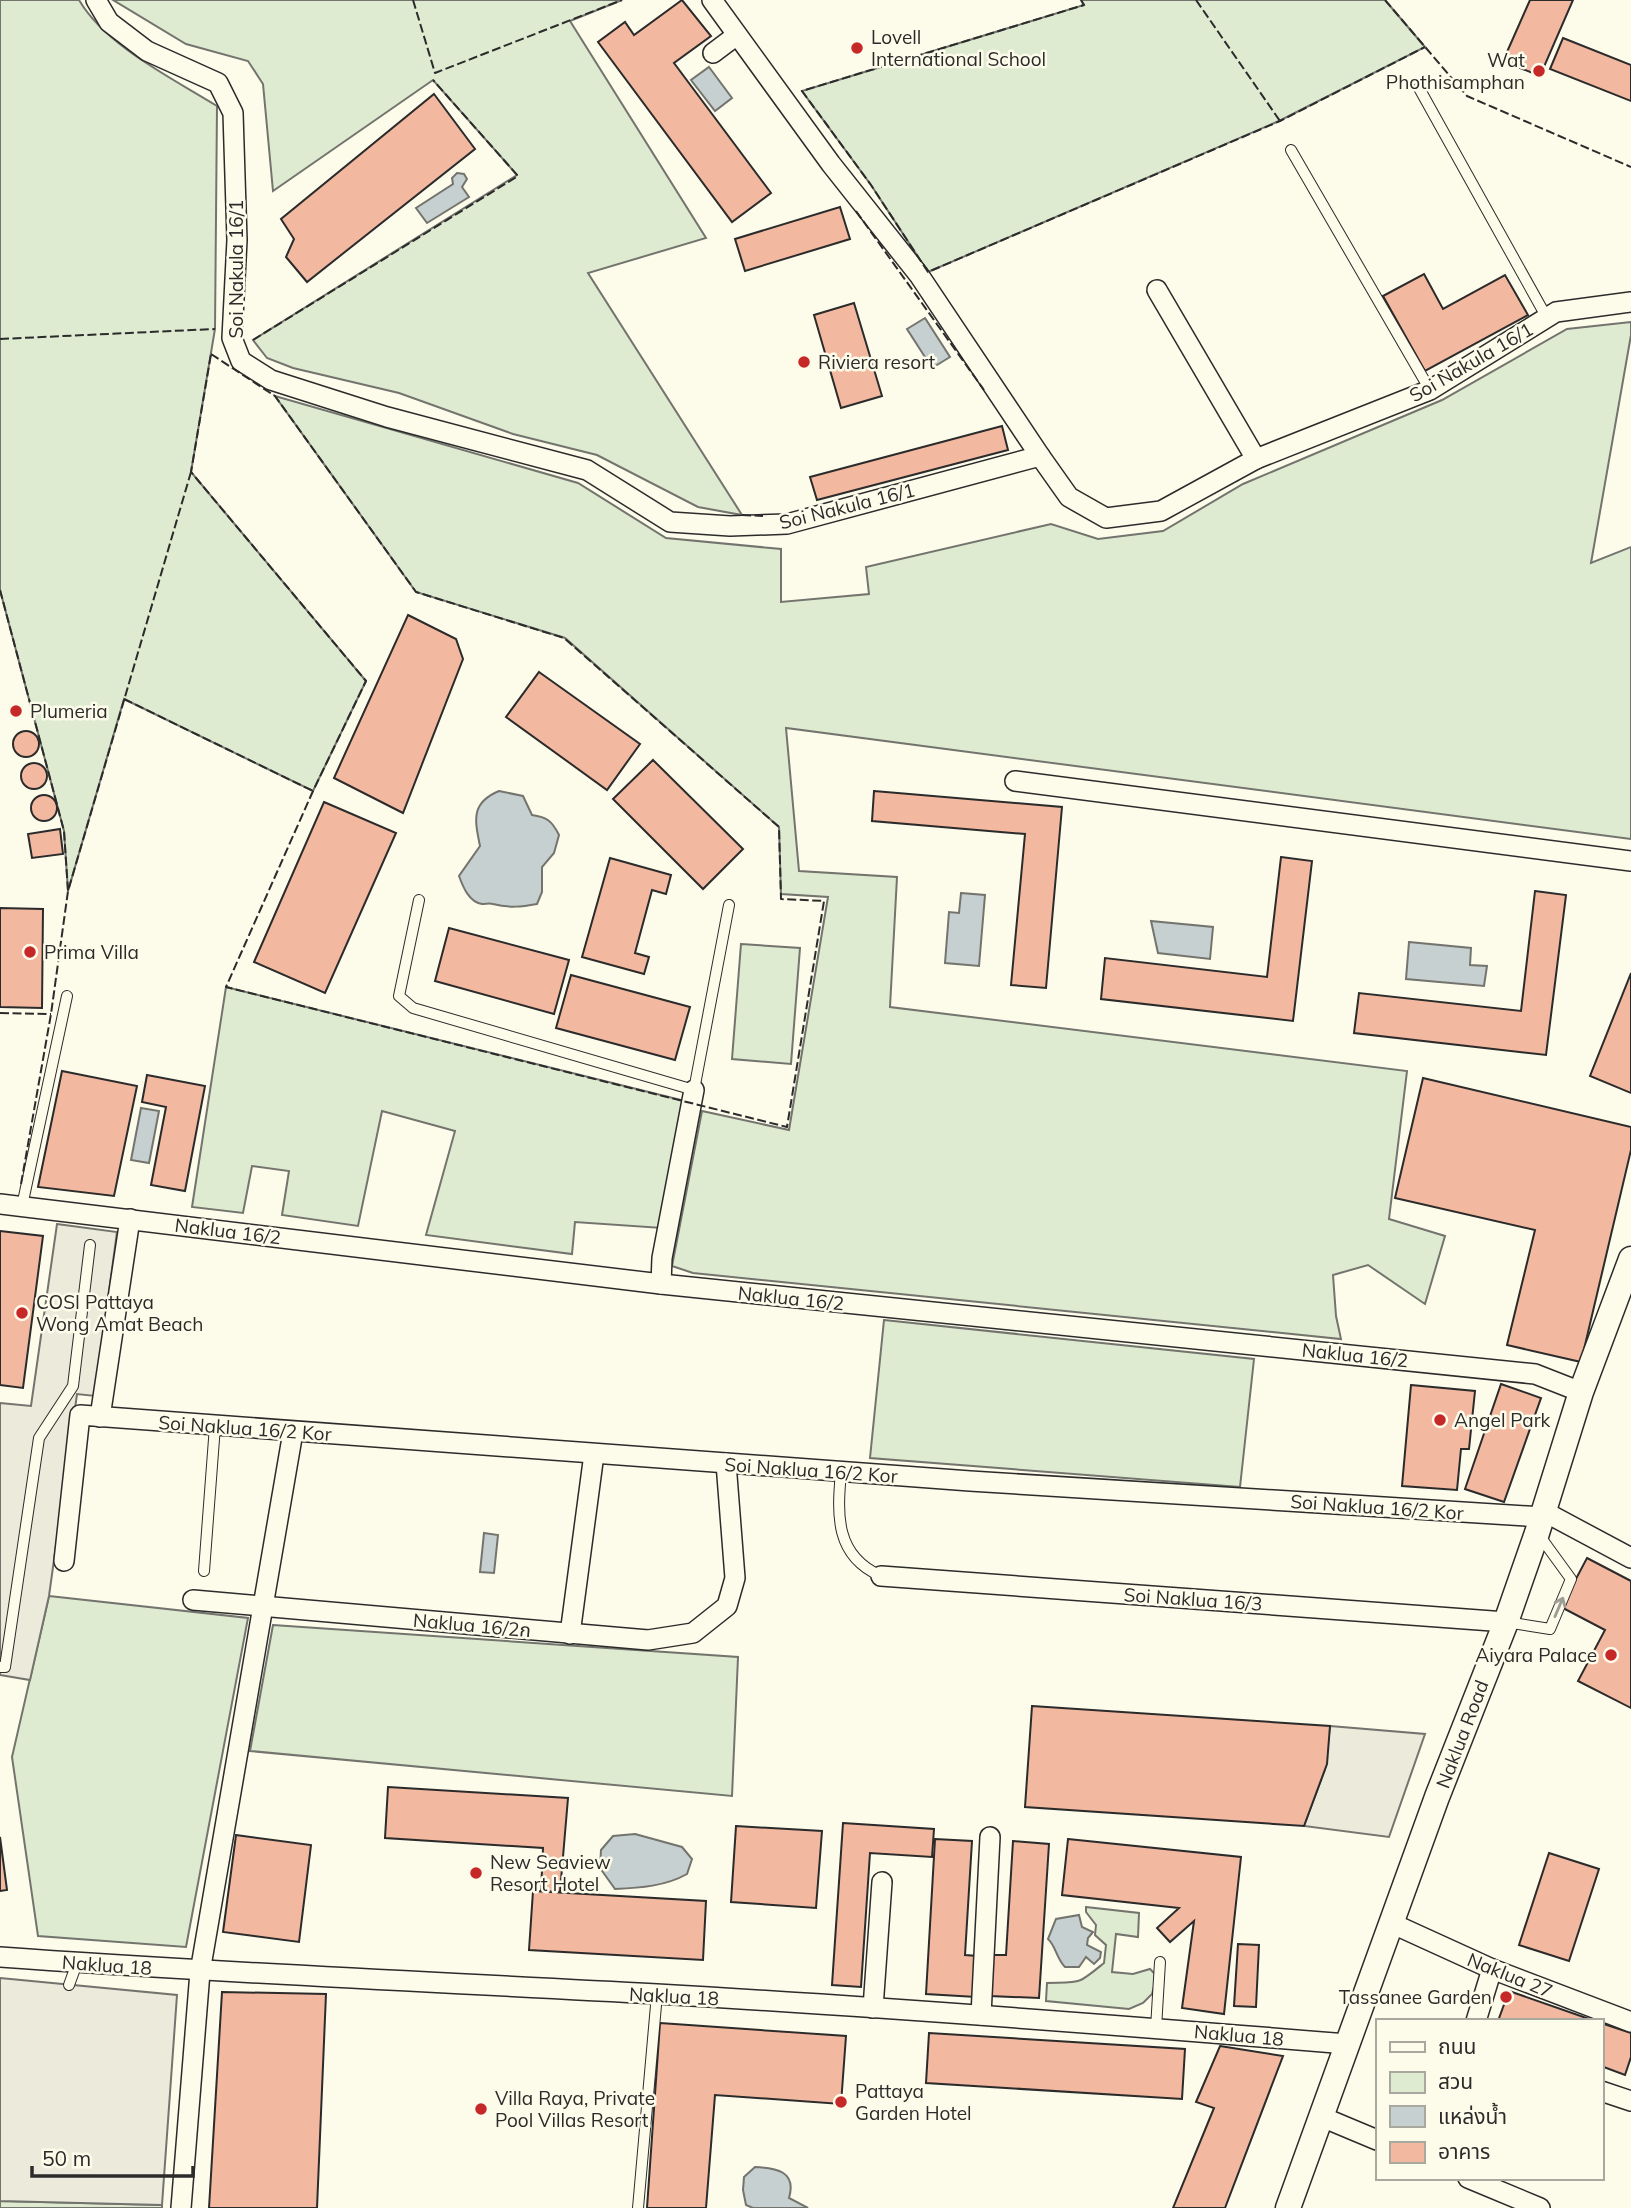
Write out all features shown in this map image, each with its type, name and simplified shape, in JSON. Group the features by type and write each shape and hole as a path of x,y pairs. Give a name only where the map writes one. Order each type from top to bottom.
{"street":[{"name":"Soi Nakula 16/1","path":"96,0 109,22 148,51 218,83 233,113 237,240 232,338 241,361 271,380 387,417 587,470 670,522 730,526 787,524 1040,456 1069,497 1106,519 1161,511 1256,459 1430,390 1556,312 1631,302"},
{"path":"712,0 831,164 919,275 1040,456"},
{"path":"713,53 737,35"},
{"path":"1157,290 1256,459"},
{"path":"1014,780 1631,861"},
{"path":"661,1284 662,1258 694,1090"},
{"name":"Naklua 16/2","path":"0,1204 661,1284 1535,1374 1581,1392"},
{"path":"100,1417 130,1219"},
{"name":"Naklua Road","path":"1288,2208 1391,1923 1506,1622 1581,1392 1626,1286 1631,1259"},
{"name":"Soi Naklua 16/2 Kor","path":"64,1561 80,1415 726,1464 1541,1520"},
{"path":"181,2208 200,1972 293,1432"},
{"path":"570,1634 594,1454"},
{"name":"Naklua 16/2ก","path":"193,1600 648,1640 693,1633 727,1606 735,1578 726,1464"},
{"path":"1541,1520 1631,1558"},
{"name":"Soi Naklua 16/3","path":"881,1576 1506,1622"},
{"path":"981,2015 989,1837"},
{"path":"873,2008 882,1882"},
{"name":"Naklua 27","path":"1391,1923 1492,1969 1631,2022"},
{"name":"Naklua 18","path":"0,1957 200,1972 657,1994 981,2015 1347,2044"},
{"path":"1477,2019 1492,1969"},
{"path":"1603,2092 1631,2101"},
{"path":"1322,2118 1376,2140"},
{"path":"1473,2180 1540,2208"}],"lane":[{"path":"1419,88 1547,318"},
{"path":"1291,150 1430,390"},
{"path":"419,900 400,996 413,1008 694,1090 729,905"},
{"path":"22,1206 67,996"},
{"path":"0,1667 5,1667 39,1438 73,1386 90,1245"},
{"path":"204,1571 215,1426"},
{"path":"841,1472 838,1509 843,1537 863,1566 881,1576"},
{"path":"1506,1622 1550,1629 1571,1579 1541,1520"},
{"path":"1156,2028 1160,1962"},
{"path":"69,1985 77,1963"},
{"path":"638,2208 657,1994"}],"green space":[{"path":"0,0 79,0 106,32 141,60 217,106 215,329 191,472 366,681 313,791 124,699 68,891 64,831 0,590"},
{"path":"113,0 622,0 570,21 706,238 588,273 742,515 698,507 597,455 513,434 399,393 293,368 267,358 253,340 517,175 433,80 273,191 263,84 248,61 186,44"},
{"path":"1081,0 1385,0 1425,47 1279,121 928,272 871,185 802,91 1084,5"},
{"path":"1631,322 1631,335 1591,563 1631,547 1631,839 786,728 799,871 897,877 890,1007 1407,1071 1389,1219 1445,1236 1425,1304 1368,1265 1333,1275 1336,1316 1341,1339 693,1273 672,1266 702,1111 789,1130 828,897 781,894 779,827 565,638 416,592 275,396 578,483 666,538 781,549 781,602 869,594 866,567 1051,524 1098,539 1163,531 1243,484 1442,400 1567,329"},
{"path":"741,944 800,948 791,1064 732,1059"},
{"path":"226,987 685,1101 662,1228 575,1222 572,1254 426,1235 455,1131 382,1111 358,1226 282,1215 289,1171 252,1166 243,1213 192,1207"},
{"path":"884,1320 1254,1359 1240,1487 870,1458"},
{"path":"49,1596 248,1618 186,1947 38,1936 12,1757"},
{"path":"273,1625 738,1657 732,1796 250,1751"},
{"path":"1086,1907 1139,1913 1138,1937 1116,1934 1112,1972 1133,1974 1150,1969 1157,1976 1152,1994 1143,2003 1129,2009 1046,2001 1047,1983 1078,1981 1104,1963 1106,1945 1095,1935 1096,1925 1086,1912"},
{"path":"0,2201 162,2205 162,2208 0,2208"}],"shaded area":[{"path":"57,1224 117,1232 95,1396 77,1394 49,1596 30,1680 0,1675 0,1403 31,1406"},
{"path":"1330,1726 1425,1734 1389,1837 1304,1826 1325,1769"},
{"path":"0,1978 177,1995 162,2205 0,2201"}],"water":[{"path":"709,67 732,98 715,111 691,80"},
{"path":"457,173 464,174 467,179 462,187 469,197 427,223 416,208 453,184 452,178"},
{"path":"925,318 950,357 932,368 907,329"},
{"path":"499,791 523,796 532,815 548,820 559,835 554,853 542,867 542,892 537,904 510,907 477,903 462,885 459,876 480,846 476,821 479,807 483,801"},
{"path":"961,893 985,895 979,966 945,963 949,912 959,913"},
{"path":"1151,921 1213,927 1210,959 1158,953"},
{"path":"1409,942 1471,948 1470,965 1487,966 1484,986 1406,979"},
{"path":"141,1108 159,1111 149,1163 131,1160"},
{"path":"484,1533 498,1535 494,1573 480,1572"},
{"path":"635,1834 682,1847 692,1859 687,1874 662,1884 615,1889 600,1868 601,1850 613,1836"},
{"path":"1079,1915 1082,1927 1093,1932 1087,1945 1101,1952 1100,1958 1094,1964 1086,1957 1079,1967 1065,1967 1048,1939 1056,1919"},
{"path":"755,2167 770,2168 783,2173 790,2182 789,2198 808,2208 753,2208 746,2205 744,2177"}],"building":[{"path":"682,0 711,36 674,63 771,193 732,222 598,42 625,22 634,35"},
{"path":"1530,0 1573,0 1540,76 1503,61"},
{"path":"1563,38 1631,65 1631,101 1550,69"},
{"path":"434,94 475,149 307,282 286,257 294,239 281,219"},
{"path":"840,207 850,239 745,271 735,239"},
{"path":"1424,274 1443,309 1505,275 1528,315 1425,371 1383,296"},
{"path":"854,303 882,396 841,408 814,315"},
{"path":"1002,426 1008,450 817,500 810,477"},
{"path":"408,615 456,639 463,659 403,813 334,778"},
{"path":"539,672 640,744 607,790 506,717"},
{"path":"26,731 35,735 39,744 35,753 26,757 17,753 13,744 17,735"},
{"path":"653,760 743,849 703,889 613,799"},
{"path":"34,763 43,767 47,776 43,785 34,789 25,785 21,776 25,767"},
{"path":"874,791 1062,807 1046,988 1011,985 1025,834 872,821"},
{"path":"44,795 53,799 57,808 53,817 44,821 35,817 31,808 35,799"},
{"path":"324,802 396,833 325,993 254,962"},
{"path":"60,829 63,854 32,858 28,834"},
{"path":"1281,857 1312,861 1293,1021 1101,999 1105,958 1267,977"},
{"path":"610,858 671,875 666,894 652,890 635,953 649,957 644,974 582,957"},
{"path":"1535,891 1566,895 1546,1055 1354,1033 1359,993 1521,1011"},
{"path":"0,908 43,909 42,1008 0,1007"},
{"path":"449,928 569,960 554,1014 435,981"},
{"path":"1631,973 1631,1093 1590,1076"},
{"path":"571,975 690,1007 675,1060 556,1028"},
{"path":"62,1071 137,1086 114,1196 38,1187"},
{"path":"147,1075 205,1086 185,1191 151,1185 166,1107 142,1102"},
{"path":"1423,1078 1631,1127 1631,1150 1581,1362 1507,1345 1535,1230 1395,1198"},
{"name":"COSI Pattaya Wong Amat Beach","path":"0,1231 43,1236 23,1388 0,1385"},
{"path":"1501,1384 1541,1398 1504,1502 1465,1489"},
{"name":"Angel Park","path":"1411,1385 1475,1391 1469,1449 1461,1449 1457,1490 1402,1486"},
{"name":"Aiyara Palace","path":"1587,1558 1631,1581 1631,1708 1578,1681 1605,1630 1561,1607"},
{"path":"1032,1706 1330,1726 1327,1764 1304,1826 1025,1807"},
{"path":"388,1787 568,1798 560,1892 541,1891 543,1848 385,1838"},
{"path":"843,1823 934,1829 932,1857 870,1853 861,1987 832,1985"},
{"path":"736,1826 822,1831 816,1908 731,1902"},
{"path":"236,1835 311,1845 299,1942 223,1932"},
{"path":"0,1837 7,1890 0,1891"},
{"path":"935,1839 972,1841 965,1955 978,1956 976,1997 926,1994"},
{"path":"1068,1839 1241,1857 1224,2014 1182,2008 1194,1921 1170,1942 1157,1928 1179,1908 1062,1895"},
{"path":"1013,1841 1049,1844 1039,1998 990,1996 993,1955 1006,1955"},
{"path":"1549,1853 1599,1869 1569,1961 1519,1945"},
{"path":"533,1891 706,1901 703,1960 529,1950"},
{"path":"1238,1944 1259,1945 1256,2007 1234,2006"},
{"path":"1509,1991 1589,2019 1499,2019"},
{"path":"222,1992 326,1994 317,2208 209,2208"},
{"path":"660,2023 846,2036 841,2104 715,2095 706,2208 647,2208"},
{"path":"1603,2024 1631,2033 1631,2057 1625,2075 1603,2067"},
{"path":"929,2033 1185,2049 1182,2099 926,2083"},
{"path":"1220,2046 1283,2056 1225,2208 1173,2208 1214,2108 1196,2102"}],"fence":[{"path":"413,0 435,73 622,0"},
{"path":"1081,0 1084,5 802,91 871,185 928,272 1280,121 1425,47"},
{"path":"1196,0 1280,121"},
{"path":"1385,0 1467,96 1631,167"},
{"path":"253,340 518,176 433,80"},
{"path":"856,211 984,390"},
{"path":"0,339 215,329"},
{"path":"211,354 275,396 416,592 564,638 779,827 781,899 824,901 787,1127 226,987 313,791 366,681 191,472 211,354"},
{"path":"0,590 64,831 68,891 191,472"},
{"path":"742,515 763,516"},
{"path":"124,699 313,791"},
{"path":"21,1184 51,1014 68,891"},
{"path":"0,1013 51,1014"}],"place":[{"name":"Lovell International School","path":"857,48"},
{"name":"Wat Phothisamphan","path":"1539,71"},
{"name":"Riviera resort","path":"804,362"},
{"name":"Plumeria","path":"16,711"},
{"name":"Prima Villa","path":"30,952"},
{"name":"COSI Pattaya Wong Amat Beach","path":"22,1313"},
{"name":"Angel Park","path":"1440,1420"},
{"name":"Aiyara Palace","path":"1611,1655"},
{"name":"New Seaview Resort Hotel","path":"476,1873"},
{"name":"Tassanee Garden","path":"1506,1997"},
{"name":"Pattaya Garden Hotel","path":"841,2102"},
{"name":"Villa Raya, Private Pool Villas Resort","path":"481,2109"}]}
